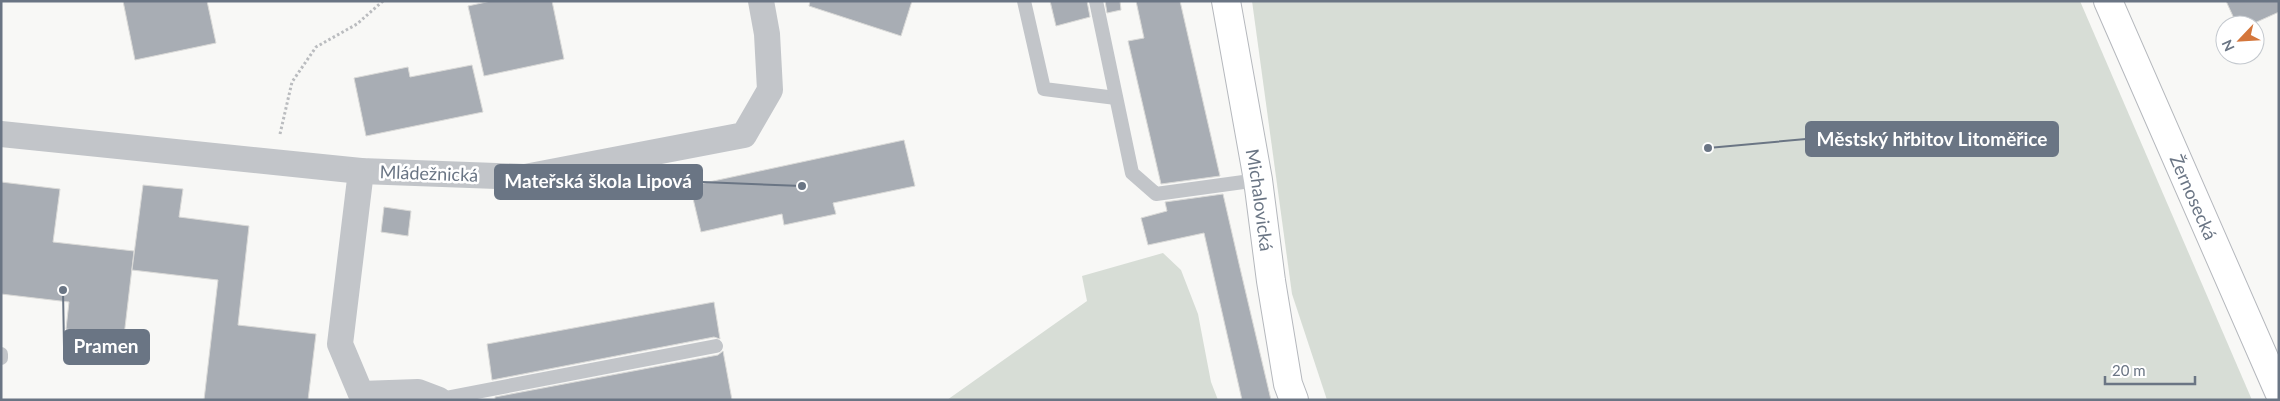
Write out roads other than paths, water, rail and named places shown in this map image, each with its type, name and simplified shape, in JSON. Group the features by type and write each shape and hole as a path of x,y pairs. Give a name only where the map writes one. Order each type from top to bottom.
{"main road":[{"name":"Michalovická","path":"1226,1 1258,180 1288,384 1294,400"},
{"name":"Žernosecká","path":"2108,1 2279,392"}],"street":[{"name":"Mládežnická","path":"1,134 361,171 525,177 744,135 770,90 768,34 761,1"},
{"path":"361,171 340,344 361,394 418,392 439,400"}],"lane":[{"path":"1024,1 1044,89 1116,98"},
{"path":"1096,1 1132,173 1156,194 1258,180"},
{"path":"439,400 505,394 716,346"}],"place":[{"name":"Městský hřbitov Litoměřice","path":"1708,148"},
{"name":"Mateřská škola Lipová","path":"802,186"},
{"name":"Pramen","path":"63,290"}]}
